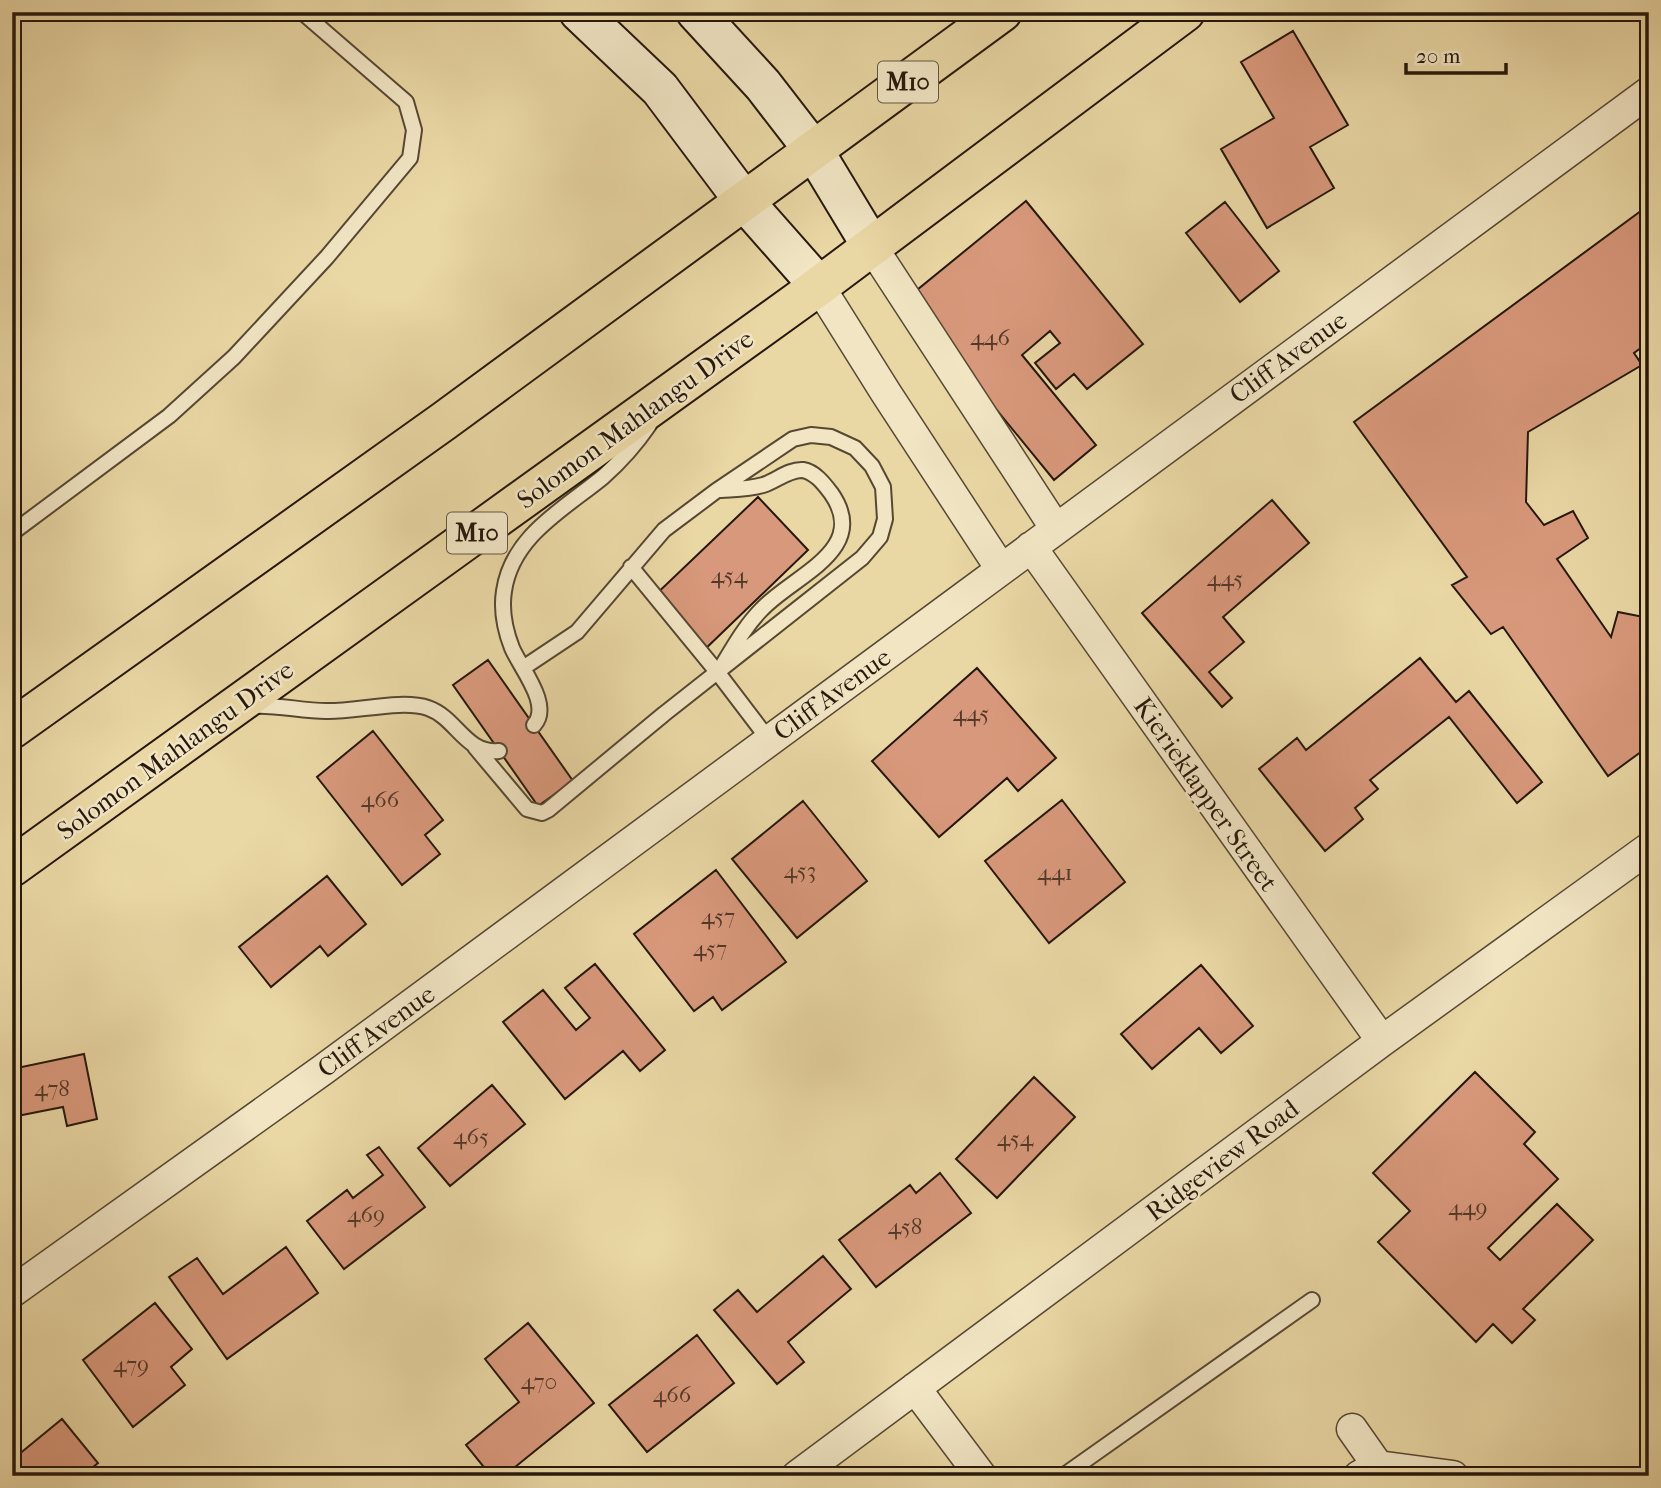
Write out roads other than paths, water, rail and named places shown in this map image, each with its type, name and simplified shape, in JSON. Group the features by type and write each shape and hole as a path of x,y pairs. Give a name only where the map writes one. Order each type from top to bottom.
{"main road":[{"path":"579,12 660,89 744,201 819,286"},
{"path":"696,12 763,85 814,151 872,247"},
{"name":"M10","path":"12,730 444,421 1002,12"},
{"name":"Solomon Mahlangu Drive","path":"12,867 819,286 1185,12"}],"street":[{"name":"Cliff Avenue","path":"12,1292 324,1069 1649,92"},
{"path":"872,247 1056,529"},
{"path":"819,286 1001,569"},
{"name":"Kierieklapper Street","path":"1031,547 1382,1041"},
{"name":"Ridgeview Road","path":"797,1476 1382,1041 1649,848"},
{"path":"915,1388 981,1476"},
{"path":"1352,1429 1369,1471 1453,1476"}],"lane":[{"path":"12,533 169,416 234,357 327,257 410,158 414,130 406,102 302,12"},
{"path":"534,725 541,710 539,700 512,648 504,622 504,591 515,558 540,526 621,459 638,441 669,395"},
{"path":"234,708 275,705 329,712 417,706 439,713 475,747 527,809 542,813 587,780 664,714 862,558 880,537 885,519 886,501 883,487 872,466 855,448 831,437 811,435 793,439 664,530 577,632 523,668"},
{"path":"716,491 754,487 792,471 802,470 822,482 833,496 844,524 841,540 828,556 762,609 740,636 718,673"},
{"path":"631,567 769,740"},
{"path":"475,747 488,752 499,751"},
{"path":"1063,1476 1312,1300"}]}
